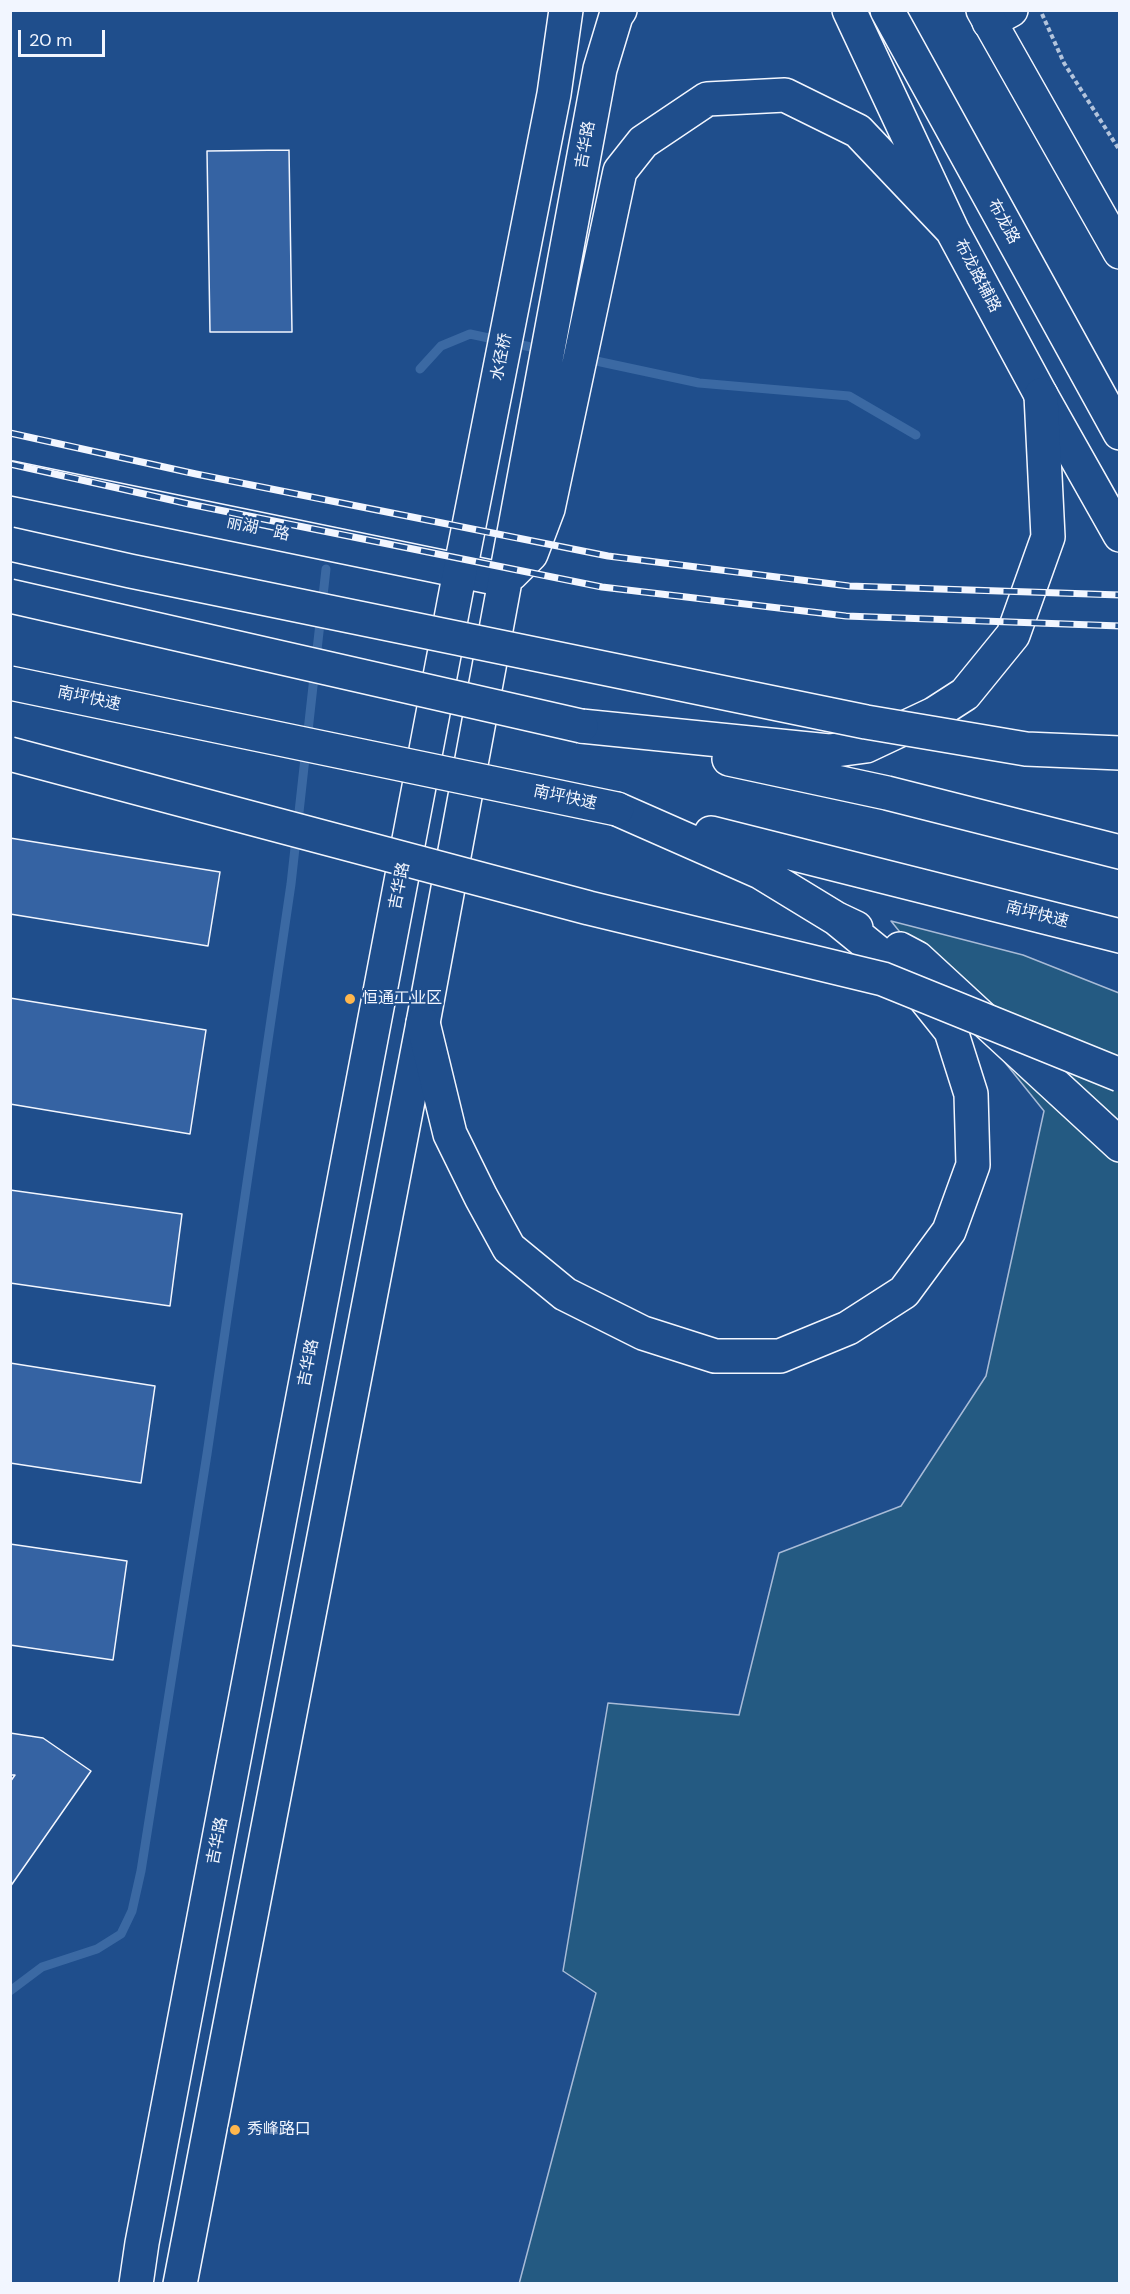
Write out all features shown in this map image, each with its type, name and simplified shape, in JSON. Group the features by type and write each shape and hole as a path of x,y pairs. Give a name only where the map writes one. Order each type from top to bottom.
{"main road":[{"name":"水径桥","path":"485,444 554,94 566,10"},
{"name":"吉华路","path":"544,457 561,281 600,69 616,16 620,10"},
{"name":"布龙路辅路","path":"849,10 952,230 1119,535"},
{"name":"布龙路","path":"887,10 1119,433"},
{"path":"994,14 1119,252"},
{"path":"180,2283 506,580 594,292 620,171 643,142 707,99 785,95 858,131 952,230"},
{"path":"581,726 829,751 866,746 934,714 965,694 1013,635 1048,537 1041,395"},
{"name":"吉华路","path":"136,2283 485,444"},
{"name":"丽湖一路","path":"10,478 506,580"},
{"path":"10,544 129,571 867,722 1026,749 1119,753"},
{"path":"10,596 887,793 1110,849"},
{"name":"南坪快速","path":"10,682 616,809 1117,936"},
{"path":"10,754 589,908 883,979 1119,1075"},
{"path":"616,809 760,872 837,919 917,958 1119,1145"},
{"path":"423,1023 450,1134 509,1248 565,1294 643,1333 716,1356 780,1356 848,1328 904,1292 949,1230 973,1165 971,1094 951,1031 908,977 837,919"}],"path":[{"path":"1040,10 1064,63 1119,151"}],"shaded area":[{"path":"891,921 1023,955 1119,993 1119,2283 519,2284 596,1993 563,1971 608,1703 739,1715 779,1553 901,1506 986,1376 1044,1111"}],"building":[{"path":"289,150 292,332 210,332 207,151"},
{"path":"10,838 220,872 208,946 10,914"},
{"path":"10,998 206,1030 190,1134 10,1104"},
{"path":"10,1190 182,1214 170,1306 10,1283"},
{"path":"10,1363 155,1386 141,1483 10,1463"},
{"path":"10,1544 127,1561 113,1660 10,1645"},
{"path":"10,1733 43,1738 91,1771 10,1887 10,1782 15,1775 10,1775"}],"waterway":[{"path":"420,369 441,346 470,334 699,383 849,396 916,435"},
{"path":"10,1991 42,1967 97,1949 121,1934 132,1911 141,1871 207,1454 291,884 326,569"}],"railway":[{"path":"10,433 196,474 608,556 849,586 1120,595"},
{"path":"10,464 189,504 602,587 846,616 1120,626"}],"place":[{"name":"恒通工业区","path":"350,999"},
{"name":"秀峰路口","path":"235,2130"}]}
